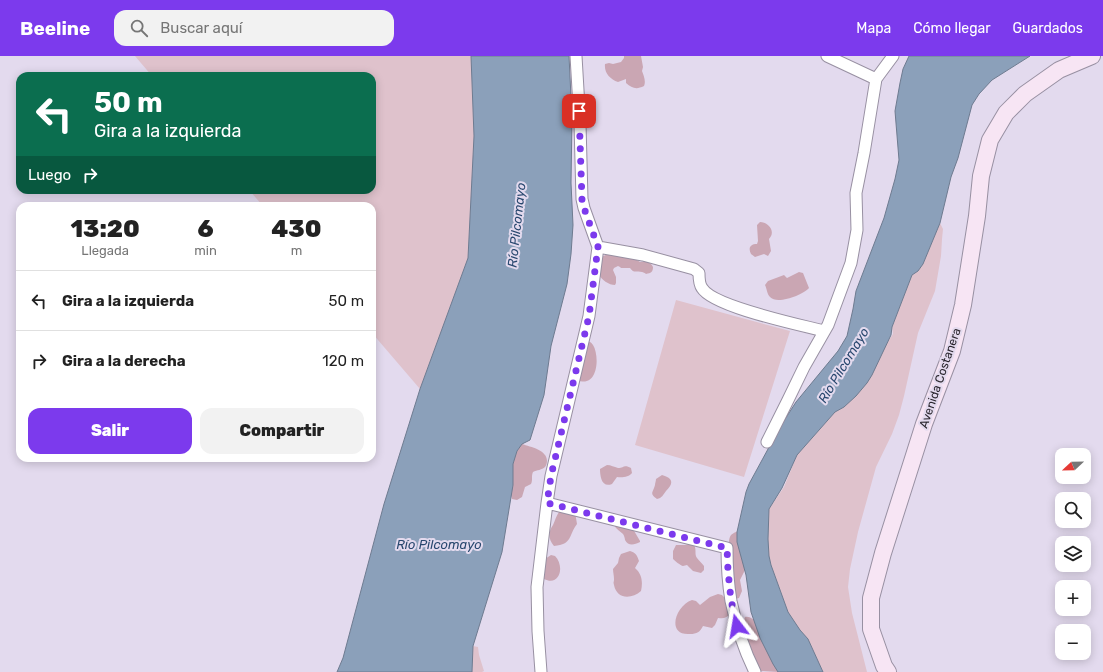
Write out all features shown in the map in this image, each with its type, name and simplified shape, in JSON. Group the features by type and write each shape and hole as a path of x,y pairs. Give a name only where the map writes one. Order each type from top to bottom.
{"street":[{"path":"541,672 537,587 547,503 551,476 589,316 598,247 582,200 576,56"},
{"path":"827,56 876,79"},
{"path":"767,442 804,367 828,325 851,263 857,230 856,193 876,79 892,56"},
{"name":"Avenida Costanera","path":"888,672 884,666 871,629 871,598 883,553 922,432 952,350 963,305 977,216 981,176 990,140 1006,113 1025,94 1059,70 1092,56"},
{"path":"598,247 643,255 694,269 698,273 702,290 713,298 749,312 824,331"},
{"path":"547,503 727,548 731,600 737,626 755,672"}],"shaded area":[{"path":"135,56 471,56 474,136 468,258 420,389 376,338 376,202 260,202 252,194 376,194 376,72 149,72"},
{"path":"624,56 641,56 643,67 642,71 645,81 644,86 634,88 626,83 626,79 618,82 608,75 605,70 605,64 621,62"},
{"path":"760,222 763,222 769,226 772,231 769,239 771,251 768,256 764,254 755,257 751,254 750,248 751,246 757,244 757,225"},
{"path":"940,223 943,229 941,256 935,291 918,333 899,415 892,434 876,467 858,532 850,569 848,587 852,613 867,672 823,672 808,639 788,612 771,565 768,539 769,509 784,487 797,455 835,412 844,407 893,334 892,327 912,275 918,271 923,264"},
{"path":"608,254 616,256 623,255 627,258 631,256 640,262 649,263 652,265 653,270 646,274 643,272 633,271 630,268 621,268 618,266 613,270 616,277 616,283 615,285 610,284 602,278 598,271 599,258"},
{"path":"799,272 803,273 809,288 806,291 784,300 773,299 770,297 765,285 768,281 784,275 787,278"},
{"path":"676,300 790,331 744,477 635,445"},
{"path":"588,341 592,344 595,350 597,363 593,376 584,382 577,380"},
{"path":"522,444 534,448 544,454 547,462 544,468 533,472 531,484 525,487 522,497 517,500 512,499 511,495 513,485 512,466 517,451"},
{"path":"607,465 618,468 625,466 629,467 631,468 632,473 625,477 617,477 612,484 609,485 602,481 600,475 600,469"},
{"path":"662,475 670,479 671,483 669,488 662,496 657,499 652,493 656,479"},
{"path":"567,510 575,512 577,524 567,541 560,545 554,546 549,536 550,530 559,512"},
{"path":"614,525 633,529 640,542 629,544 625,540 623,534"},
{"path":"738,531 739,549 745,565 745,570 740,580 742,591 739,598 732,600 729,541 732,534"},
{"path":"676,545 694,545 696,556 704,566 704,570 701,573 693,571 687,565 682,566 673,559 673,551"},
{"path":"630,551 638,557 639,561 635,568 641,576 642,588 637,594 625,597 621,596 616,590 613,569 618,563 621,554"},
{"path":"551,555 555,556 558,560 560,565 559,574 554,580 549,581 544,579 543,585 545,559"},
{"path":"718,594 722,595 728,601 729,615 723,618 718,618 712,628 703,626 695,634 682,633 678,630 676,620 681,608 686,603 692,600 696,601 700,605 710,597"},
{"path":"745,617 750,618 757,623 779,672 760,671 747,641 744,620"},
{"path":"473,646 478,647 484,671 482,672 472,672"}],"water":[{"name":"Río Pilcomayo","path":"471,56 569,56 572,118 571,183 573,225 571,254 567,284 551,346 544,395 530,440 522,444 517,451 513,464 513,485 502,552 473,646 472,672 337,672 343,658 384,504 420,389 468,258 474,136"},
{"path":"909,56 1030,56 992,80 979,94 972,105 958,158 951,177 940,223 923,264 918,271 912,275 892,327 891,335 872,375 856,396 844,407 835,412 797,455 782,488 769,509 768,539 771,565 788,612 808,639 823,672 778,672 760,638 751,612 746,575 737,542 737,532 749,484 780,427 796,402 838,351 847,336 856,291 884,218 895,179 899,160 895,111 903,69"}],"route":[{"path":"579,111 582,200 598,247 589,316 551,476 547,503 727,548 731,600 737,626"}]}
